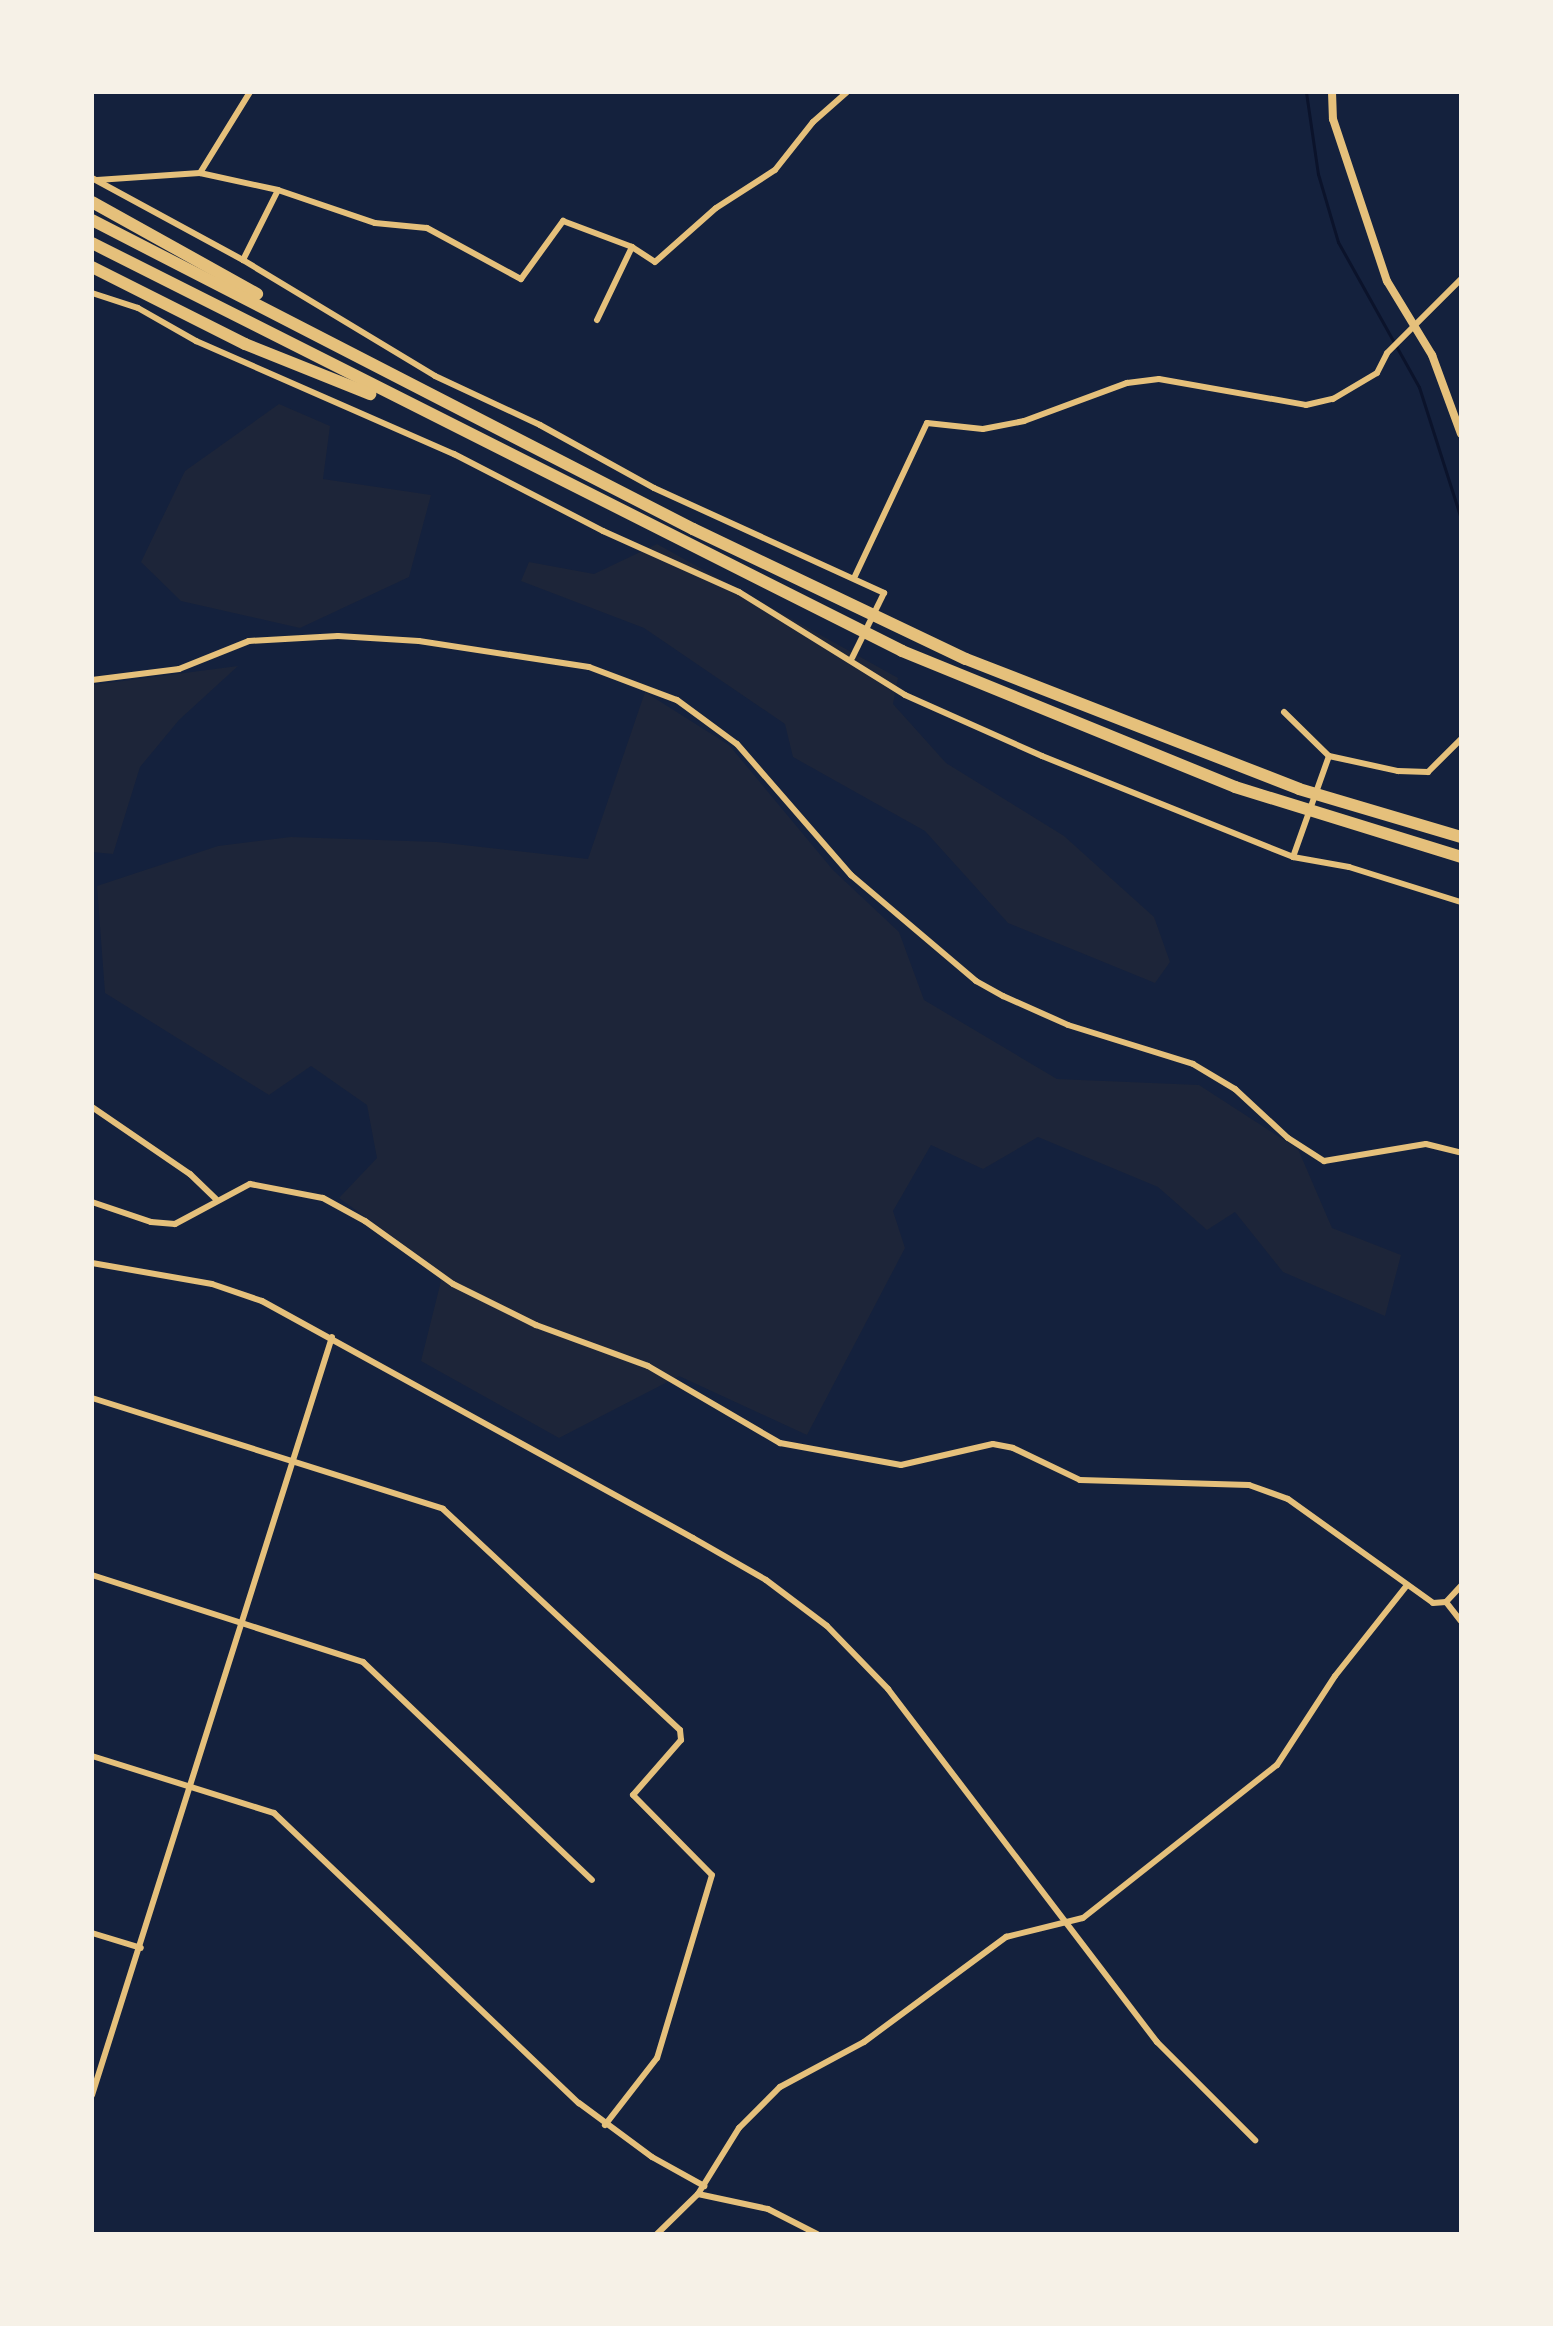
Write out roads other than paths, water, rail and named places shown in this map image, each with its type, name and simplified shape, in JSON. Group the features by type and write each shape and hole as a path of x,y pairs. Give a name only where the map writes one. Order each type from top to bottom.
{"highway":[{"path":"92,202 328,338"},
{"path":"92,220 328,338 693,529 966,659 1299,789 1461,837"},
{"path":"92,243 433,419 902,651 1235,787 1461,857"},
{"path":"92,267 245,344 433,419"},
{"path":"92,273 155,300"}],"street":[{"path":"200,173 250,92"},
{"path":"94,179 200,173 278,190 375,223 427,228 521,279 563,221 632,247 655,262 679,246 716,208 775,170 813,122 847,92"},
{"path":"1332,92 1333,119 1387,281 1410,330 1450,392 1461,434"},
{"path":"94,179 243,260 435,376 711,515 798,556 855,576 884,593 852,658"},
{"path":"243,260 278,190"},
{"path":"597,320 632,247"},
{"path":"855,576 927,423 983,429 1024,421 1127,383 1159,379 1306,405 1347,394 1377,373 1387,353 1461,279"},
{"path":"92,293 138,308 196,341 454,454 603,531 739,592 919,701 1293,857 1349,867 1461,902"},
{"path":"92,680 179,669 249,641 338,636 419,641 589,667 677,700 737,744 851,875 976,981 1068,1025 1193,1064 1235,1089 1288,1138 1324,1161 1426,1144 1461,1153"},
{"path":"1284,712 1329,756 1419,773 1443,762 1461,739"},
{"path":"1293,857 1329,756"},
{"path":"92,1107 190,1174 216,1199"},
{"path":"92,1202 151,1222 175,1224 216,1199 250,1184 345,1208 453,1284 536,1325 648,1366 722,1414 780,1443 901,1465 993,1444 1013,1448 1080,1480 1249,1485 1288,1499 1433,1603 1446,1602 1461,1586"},
{"path":"92,1263 237,1291 332,1337 453,1410 766,1580 827,1626 888,1689 1157,2042 1255,2140"},
{"path":"92,2095 193,1789 332,1337"},
{"path":"92,1398 293,1460 455,1516 680,1730 681,1740 633,1795 712,1875 657,2058 605,2125"},
{"path":"92,1575 363,1662 592,1880"},
{"path":"657,2234 698,2194 739,2128 780,2087 864,2042 954,1970 1006,1937 1069,1925 1277,1765 1335,1676 1407,1585"},
{"path":"1446,1602 1461,1621"},
{"path":"92,1756 274,1813 605,2125 704,2186"},
{"path":"92,1933 141,1948"},
{"path":"698,2194 768,2209 817,2234"}],"waterway":[{"path":"1306,92 1318,174 1338,242 1419,387 1461,519"}]}
